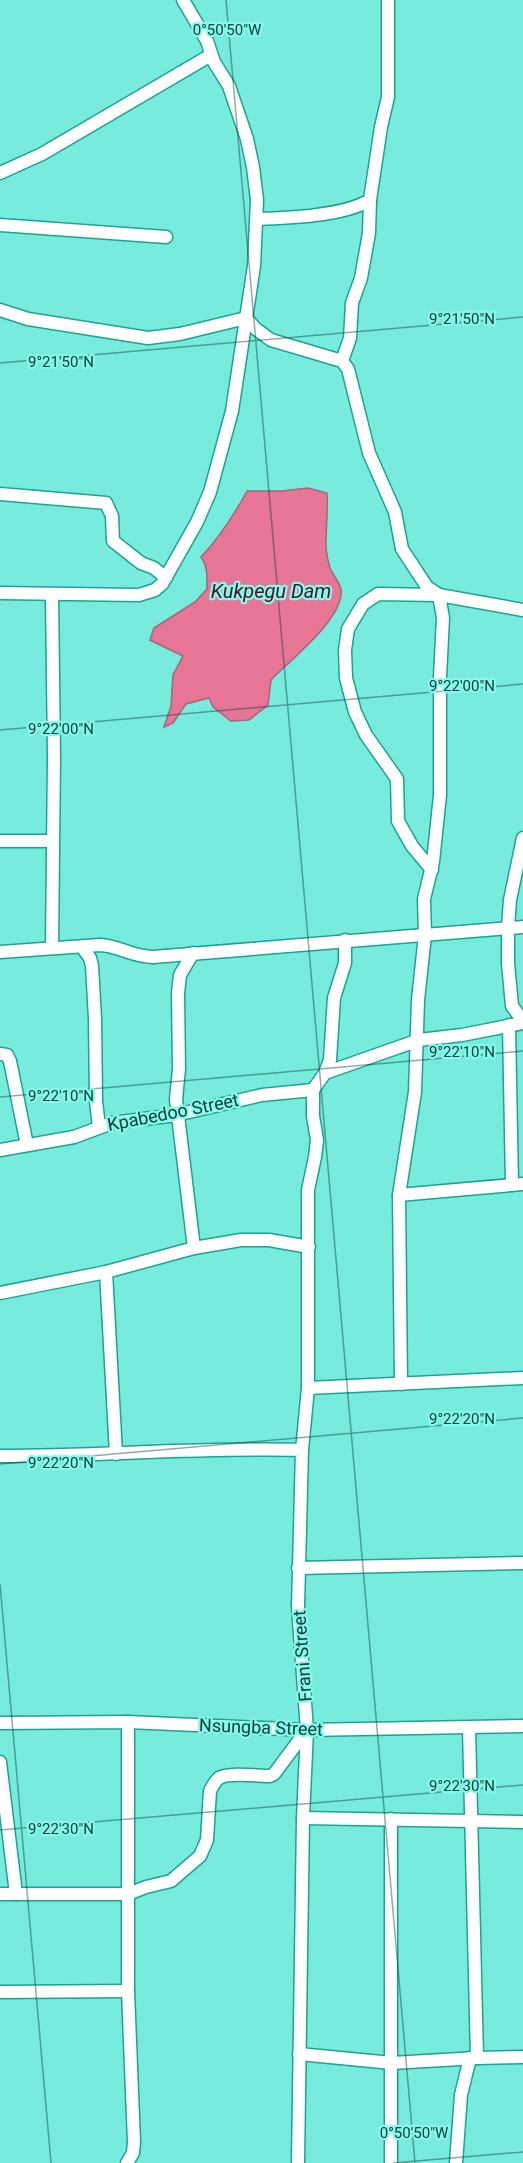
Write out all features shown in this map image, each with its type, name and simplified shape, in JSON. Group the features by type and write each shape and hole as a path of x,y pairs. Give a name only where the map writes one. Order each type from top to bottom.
{"street":[{"path":"0,593 139,595 155,590 166,578 207,501 214,479 232,411 254,266 257,219 255,181 247,139 229,86 211,55 207,41 183,0"},
{"path":"342,361 350,338 352,303 361,278 369,233 370,200 388,97 388,0"},
{"path":"0,173 42,154 211,55"},
{"path":"257,219 340,211 363,205 370,200"},
{"path":"0,225 166,237"},
{"path":"0,310 28,319 148,338 180,334 246,318"},
{"path":"246,318 256,330 271,340 342,361 348,369 369,453 395,512 402,549 427,587 439,595 443,618 440,677 440,795 432,870 424,899 425,935 418,1000 419,1040 416,1092 399,1195 401,1384"},
{"path":"0,494 106,503 112,516 113,540 141,563 154,568 166,578"},
{"path":"51,594 54,735 52,948"},
{"path":"432,870 412,846 398,820 396,779 366,735 355,712 346,678 345,650 348,629 363,604 378,594 439,595 523,610"},
{"path":"399,1195 518,1184 506,1025 512,1006 508,963 508,927 512,892 523,838"},
{"path":"0,841 52,841"},
{"path":"0,952 108,946 144,957 523,927"},
{"path":"313,1090 325,1073 332,1047 336,989 345,963 345,940"},
{"path":"82,947 90,958 92,966 96,1101 99,1126"},
{"path":"193,953 184,966 179,984 179,1069 176,1115 194,1248"},
{"path":"325,1073 419,1040 462,1035 523,1022 512,1006"},
{"path":"2,1053 7,1055 10,1061 27,1145"},
{"name":"Kpabedoo Street","path":"0,1150 74,1137 99,1126 176,1115 262,1095 313,1090"},
{"name":"Frani Street","path":"298,2163 303,1818 307,1730 298,1607 298,1568 302,1450 308,1388 308,1190 317,1140 313,1116 313,1090"},
{"path":"0,1293 106,1272 194,1248 241,1240 269,1240 309,1247"},
{"path":"106,1272 116,1454"},
{"path":"308,1388 523,1378"},
{"path":"0,1456 302,1450"},
{"path":"298,1568 523,1563"},
{"path":"127,2163 133,2153 134,2142 128,1991 128,1722"},
{"name":"Nsungba Street","path":"0,1723 128,1722 307,1730 523,1726"},
{"path":"456,2163 461,2095 473,2058 473,1821 469,1728"},
{"path":"0,1894 128,1894 171,1881 200,1856 207,1840 210,1791 219,1778 230,1775 270,1776 274,1774 307,1730"},
{"path":"0,1762 16,1894"},
{"path":"303,1818 523,1822"},
{"path":"391,1820 391,2163"},
{"path":"0,1992 128,1991"},
{"path":"299,2054 392,2063 523,2057"}],"water":[{"name":"Kukpegu Dam","path":"308,488 327,493 327,554 330,568 341,589 340,600 334,613 314,638 271,680 268,705 249,720 231,721 213,707 209,698 186,704 173,723 164,727 171,706 173,675 183,656 150,640 154,628 195,602 207,589 206,568 201,557 226,526 247,491"}]}
